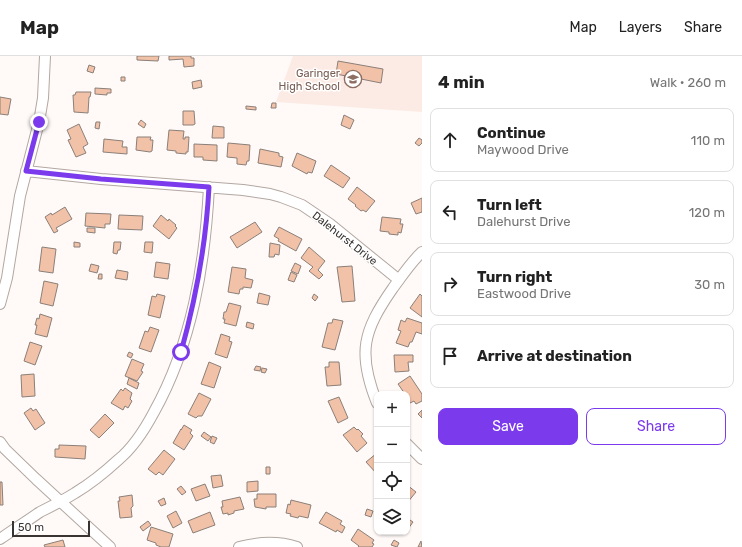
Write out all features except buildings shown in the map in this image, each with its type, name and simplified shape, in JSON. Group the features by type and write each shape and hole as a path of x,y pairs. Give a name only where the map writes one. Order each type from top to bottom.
{"street":[{"path":"0,304 7,278 20,196 39,122 43,98 45,56"},
{"name":"Dalehurst Drive","path":"26,171 105,180 209,187 270,194 302,205 330,224 399,280"},
{"path":"0,539 40,513 80,490 119,460 148,423 165,393 181,352 191,314 205,237 209,187"},
{"path":"374,396 370,386 367,370 366,338 378,311 399,280 422,252"},
{"path":"0,442 30,474 110,547"},
{"path":"410,447 422,459"},
{"path":"239,547 255,543 280,543 297,547"}],"shaded area":[{"name":"Garinger High School","path":"293,56 422,56 422,112 276,102"}],"place":[{"name":"Garinger High School","path":"353,79"}],"route":[{"path":"39,122 26,171 179,186 209,187 205,237 197,285 181,352"}]}
